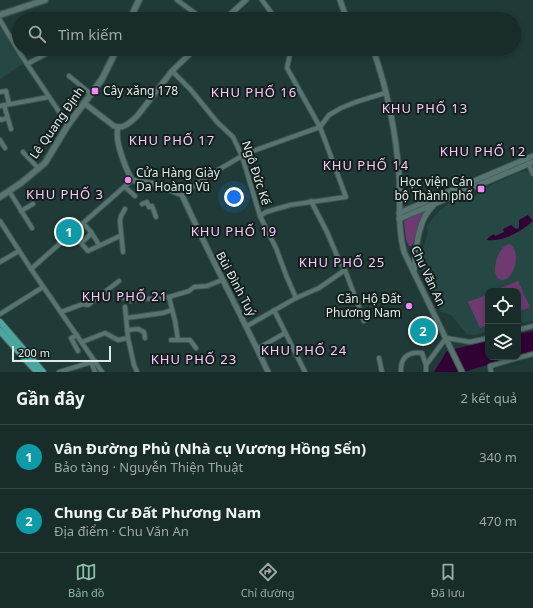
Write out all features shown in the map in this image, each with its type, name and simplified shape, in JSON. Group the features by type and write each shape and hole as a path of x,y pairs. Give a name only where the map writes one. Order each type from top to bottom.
{"main road":[{"path":"0,15 45,0"},
{"path":"133,12 139,0"},
{"name":"Lê Quang Định","path":"0,197 45,163 68,125 102,79 114,56"},
{"path":"0,322 43,372"},
{"path":"0,331 37,372"}],"street":[{"path":"177,0 193,12"},
{"path":"233,12 246,0"},
{"path":"262,0 271,12"},
{"path":"340,0 344,12"},
{"path":"0,20 12,39"},
{"path":"23,56 68,125"},
{"path":"28,64 39,56"},
{"path":"84,103 104,120 118,128 124,126 135,118 172,71 188,56"},
{"path":"260,216 266,212 311,201 346,197 320,127 287,68 290,56"},
{"name":"Chu Văn An","path":"375,56 381,72 396,142 399,176 399,219 404,252 462,372"},
{"name":"Ngô Đức Kế","path":"172,71 191,90 217,122 233,137 242,156 260,216 276,248 296,298"},
{"path":"69,76 91,94"},
{"path":"0,92 6,91 10,104"},
{"path":"132,180 155,184 182,195 206,177 242,156 320,127 329,115 341,108 385,93"},
{"path":"10,129 2,106 49,98"},
{"path":"0,118 1,120 7,118"},
{"path":"118,128 117,136 127,170 132,180"},
{"path":"0,140 5,148"},
{"path":"24,152 38,168"},
{"path":"399,212 529,161 533,156"},
{"path":"529,161 533,174"},
{"path":"31,268 132,180"},
{"path":"125,187 135,196"},
{"path":"399,219 436,203 466,187"},
{"path":"9,191 32,228"},
{"name":"Bùi Đình Tuý","path":"182,195 222,280 247,326 268,372"},
{"path":"311,201 345,270 364,321"},
{"path":"142,204 147,202 149,207 152,206 156,217"},
{"path":"414,272 417,242 425,216 436,203"},
{"path":"22,211 33,204"},
{"path":"123,252 120,236 120,220 125,209"},
{"path":"0,221 82,342 93,361 102,372"},
{"path":"83,223 98,243"},
{"path":"91,232 89,236 81,243 88,251 120,236"},
{"path":"0,262 19,251"},
{"path":"247,326 296,298 319,288 345,270"},
{"path":"123,298 130,298 131,301 140,298 169,298 189,291 194,287 206,286 222,280"},
{"path":"62,312 83,304 88,305 119,281"},
{"path":"0,314 44,287"},
{"path":"169,298 178,340"},
{"path":"124,307 128,338 137,372"},
{"path":"126,318 163,313 172,310"},
{"path":"274,310 305,372"},
{"path":"521,329 533,326"},
{"path":"127,330 138,329 144,332 146,338"},
{"path":"82,342 105,333 118,340 128,338"},
{"path":"257,348 286,333"},
{"path":"77,335 71,338 78,351"},
{"path":"426,365 446,338 470,342 485,339"},
{"path":"171,340 190,340 196,348"},
{"path":"401,372 400,365 402,360 416,352 422,353 426,365 426,372"},
{"path":"491,372 490,366 533,354"},
{"path":"379,358 382,372"},
{"path":"59,372 93,361"},
{"path":"93,361 95,372"}],"shaded area":[{"path":"0,26 12,46 12,56 18,56 23,64 0,79"},
{"path":"527,171 531,173 533,179 533,321 523,323 521,322 521,288 485,288 485,333 473,335 467,334 451,315 442,312 438,307 439,304 434,291 430,291 423,271 420,253 423,251 428,231 426,227 439,211 449,203 459,199 464,200 477,195 479,190 520,172"},
{"path":"424,210 413,244 409,246 406,240 404,222 408,217"},
{"path":"528,215 533,221 523,229 506,238 487,240 494,234 495,236 504,232 503,229 511,225 516,229 519,228 519,220"},
{"path":"509,244 513,247 515,252 515,264 507,279 502,280 498,278 496,274 496,263 504,246"},
{"path":"518,281 530,307 521,311 521,288 501,288"},
{"path":"485,295 485,326 480,328 468,302"},
{"path":"533,331 533,351 521,354 521,333"},
{"path":"485,342 485,360 502,360 464,372 434,372 447,351"}],"place":[{"name":"Cây xăng 178","path":"95,91"},
{"name":"Cửa Hàng Giày Da Hoàng Vũ","path":"128,180"},
{"name":"Học viện Cán bộ Thành phố","path":"481,189"},
{"name":"Vân Đường Phủ (Nhà cụ Vương Hồng Sển)","path":"69,232"},
{"name":"Căn Hộ Đất Phương Nam","path":"409,306"},
{"name":"Chung Cư Đất Phương Nam","path":"423,331"}],"district":[{"name":"KHU PHỐ 16","path":"254,92"},
{"name":"KHU PHỐ 13","path":"425,108"},
{"name":"KHU PHỐ 17","path":"172,140"},
{"name":"KHU PHỐ 12","path":"483,151"},
{"name":"KHU PHỐ 14","path":"366,165"},
{"name":"KHU PHỐ 3","path":"65,194"},
{"name":"KHU PHỐ 19","path":"234,231"},
{"name":"KHU PHỐ 25","path":"342,262"},
{"name":"KHU PHỐ 21","path":"125,296"},
{"name":"KHU PHỐ 24","path":"304,350"},
{"name":"KHU PHỐ 23","path":"194,359"}]}
